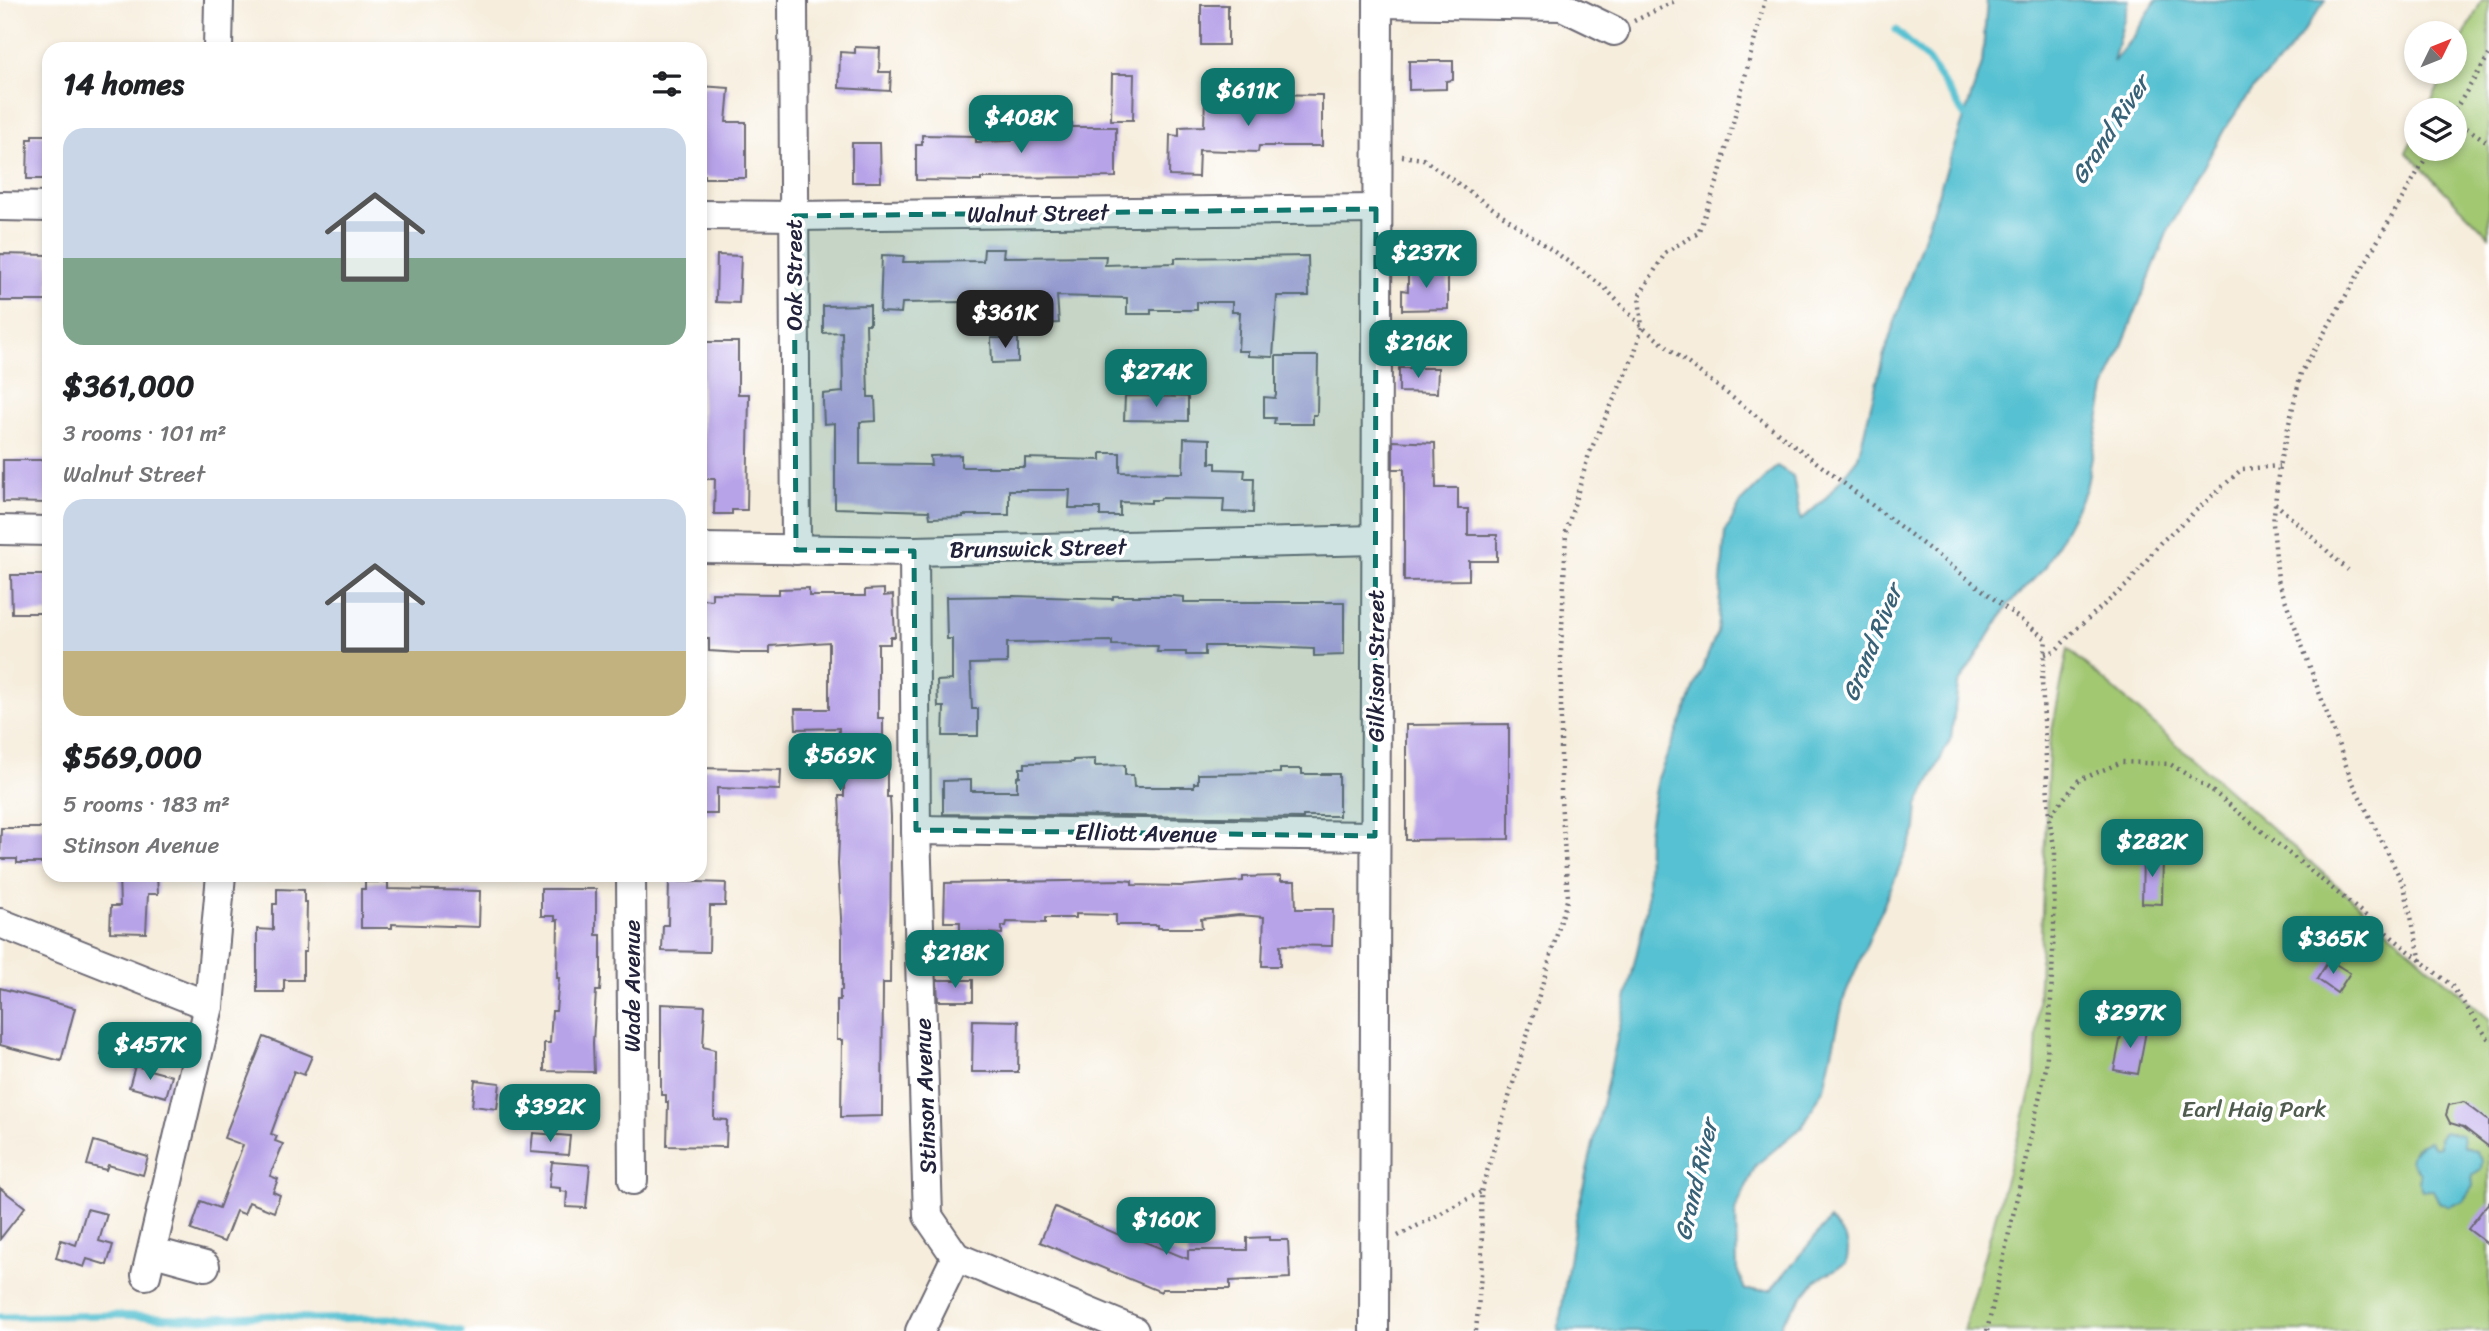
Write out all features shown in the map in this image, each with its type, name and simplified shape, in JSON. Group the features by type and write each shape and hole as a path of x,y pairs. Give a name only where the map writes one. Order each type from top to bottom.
{"street":[{"path":"218,42 219,0"},
{"name":"Oak Street","path":"793,0 796,551"},
{"path":"1378,1 1562,6 1614,31"},
{"name":"Gilkison Street","path":"1374,1331 1378,1"},
{"path":"0,206 42,207"},
{"name":"Walnut Street","path":"707,215 1376,209"},
{"path":"0,530 42,531"},
{"name":"Brunswick Street","path":"707,548 914,551 1376,540"},
{"name":"Stinson Avenue","path":"914,551 916,830 929,1216 956,1257"},
{"name":"Elliott Avenue","path":"916,830 1375,836"},
{"path":"205,1266 150,1264 209,1006 220,882"},
{"name":"Wade Avenue","path":"631,882 633,1180"},
{"path":"0,923 209,1006"},
{"path":"920,1331 956,1257 1134,1331"}],"path":[{"path":"1614,31 1677,0"},
{"path":"1476,1331 1482,1263 1481,1192 1568,897 1561,800 1566,532 1589,454 1634,355 1642,327 1639,296 1666,252 1698,233 1718,180 1765,0"},
{"path":"2462,98 2489,55"},
{"path":"2467,128 2489,143"},
{"path":"1423,159 1604,287 1642,327 2046,639 2042,681 2049,817 2055,852 2052,999 2046,1068 1987,1331"},
{"path":"2421,962 2404,886 2351,779 2278,580 2273,524 2279,466 2301,373 2424,161"},
{"path":"2045,654 2055,651 2128,584 2160,543 2242,469 2279,466"},
{"path":"2275,503 2348,570"},
{"path":"2049,817 2079,780 2122,762 2169,764 2210,789 2452,986 2489,1040"},
{"path":"1376,1249 1481,1192"}],"highlighted area":[{"path":"1376,209 1375,836 916,830 914,551 796,550 794,216"}],"green space":[{"path":"2482,0 2489,0 2489,236 2415,161 2467,161 2467,98 2433,98 2440,84 2468,84 2468,28"},
{"name":"Earl Haig Park","path":"2068,649 2489,1019 2489,1331 1963,1331 2035,1076 2049,746"}],"water":[{"name":"Grand River","path":"1987,0 2129,0 2113,62 2134,36 2156,0 2326,0 2287,54 2253,89 2224,130 2167,233 2105,389 2086,489 2045,568 2009,604 1958,685 1951,738 1918,805 1916,829 1844,998 1824,1088 1802,1127 1756,1165 1736,1209 1737,1269 1745,1290 1771,1290 1829,1220 1846,1239 1846,1263 1815,1281 1782,1322 1780,1331 1558,1331 1575,1223 1647,908 1648,832 1658,778 1717,632 1725,533 1741,502 1777,466 1793,476 1801,520 1825,499 1858,457 1883,357 1982,64"},
{"path":"2444,1132 2462,1135 2463,1146 2476,1151 2482,1160 2481,1169 2472,1175 2473,1186 2463,1201 2449,1207 2439,1202 2433,1190 2422,1190 2418,1181 2420,1174 2410,1160 2414,1150 2421,1144 2429,1141 2434,1147 2439,1146 2439,1138"}],"building":[{"path":"1201,5 1228,5 1228,45 1201,45"},
{"path":"855,47 880,48 879,72 891,72 890,91 839,88 840,52 855,53"},
{"path":"1409,61 1453,61 1453,80 1446,81 1446,89 1409,90"},
{"path":"1112,74 1134,74 1133,120 1111,120"},
{"path":"707,86 729,88 726,122 746,122 746,178 707,178"},
{"path":"1266,94 1322,95 1322,146 1259,146 1258,152 1199,150 1198,177 1169,176 1170,135 1179,136 1179,127 1204,126 1205,98 1266,99"},
{"path":"1072,123 1072,127 1116,127 1116,177 916,180 916,145 922,145 922,135 976,136 976,142 1012,141 1012,137 1020,137 1019,125"},
{"path":"32,135 42,135 42,179 27,179 28,139 32,139"},
{"path":"852,143 880,143 881,182 852,182"},
{"path":"984,249 1004,249 1003,257 1106,256 1105,265 1175,263 1175,258 1308,256 1309,296 1277,296 1273,357 1248,356 1248,351 1238,351 1240,312 1232,312 1232,302 1197,302 1197,310 1151,310 1151,314 1127,314 1127,298 1057,296 1059,323 1038,324 1038,304 902,303 901,313 880,312 882,255 904,256 903,262 983,261"},
{"path":"0,254 42,255 42,301 0,301"},
{"path":"717,255 741,256 739,303 716,302"},
{"path":"1408,268 1441,268 1441,277 1448,277 1448,309 1402,310 1402,290 1408,291"},
{"path":"870,305 870,324 866,324 868,397 875,397 876,421 860,422 860,464 931,465 930,456 961,455 961,467 1025,467 1025,458 1101,460 1101,453 1120,453 1120,472 1183,473 1184,438 1210,439 1210,463 1216,463 1216,469 1245,470 1244,478 1254,478 1253,513 1223,512 1224,499 1161,498 1151,500 1151,503 1120,502 1120,516 1100,516 1100,508 1069,508 1070,490 1009,490 1009,515 930,518 929,511 835,508 835,423 824,424 823,394 843,392 842,332 823,333 823,306"},
{"path":"991,338 1018,338 1018,362 992,363"},
{"path":"707,342 738,342 738,394 749,394 747,510 732,510 732,514 714,514 715,479 707,479"},
{"path":"1276,356 1318,356 1317,415 1313,415 1313,424 1274,424 1275,418 1264,418 1264,397 1275,398 1276,395"},
{"path":"1399,368 1438,368 1437,393 1399,392"},
{"path":"1125,396 1188,397 1188,421 1124,420"},
{"path":"1393,441 1435,443 1436,488 1458,488 1458,509 1468,509 1468,535 1497,535 1497,561 1469,561 1469,580 1404,581 1404,469 1393,469"},
{"path":"3,460 42,460 42,503 3,502"},
{"path":"11,575 42,575 42,613 12,613"},
{"path":"809,588 809,596 865,596 865,590 884,589 884,596 893,595 895,637 890,637 890,644 878,644 878,718 883,718 883,764 887,764 887,797 890,797 891,817 890,983 883,983 882,1116 841,1117 842,1040 837,1040 837,1000 840,1000 842,990 842,936 838,864 839,796 844,796 844,749 839,749 839,728 796,729 795,709 829,709 829,642 770,646 770,653 709,651 707,600 712,600 712,593 779,594 779,589"},
{"path":"1113,596 1173,596 1184,597 1184,602 1344,602 1344,655 1314,656 1314,649 1205,646 1205,655 1186,655 1186,652 1157,652 1158,646 1112,645 1112,641 1007,643 1007,663 970,664 972,709 978,709 978,736 943,736 944,707 938,707 937,681 952,680 952,639 947,639 946,597 1113,599"},
{"path":"1509,724 1509,839 1406,840 1406,725"},
{"path":"1095,759 1095,766 1125,765 1125,775 1133,775 1134,787 1194,787 1194,783 1198,783 1198,774 1280,773 1280,769 1302,769 1302,774 1339,774 1339,816 1303,818 943,814 943,781 971,780 971,791 1017,791 1017,777 1020,776 1020,768 1025,768 1025,763"},
{"path":"707,768 781,770 780,790 717,788 717,814 707,814"},
{"path":"1,828 42,828 42,863 17,863 17,859 0,859"},
{"path":"2143,854 2163,855 2162,904 2142,903"},
{"path":"1281,876 1281,881 1295,881 1296,909 1333,909 1332,946 1280,945 1280,966 1262,966 1264,917 1239,915 1201,919 1202,928 1158,928 1158,925 1116,925 1116,915 1076,914 1076,918 1045,918 1045,923 1007,922 1006,926 1002,926 1002,934 960,932 960,922 944,922 945,883 1122,880 1132,881 1132,885 1181,886 1243,881 1243,877"},
{"path":"119,882 157,882 158,894 148,894 146,933 110,932 111,906 120,906"},
{"path":"365,882 388,882 388,889 480,891 479,927 392,924 392,928 361,928 361,889 365,889"},
{"path":"669,882 726,883 725,906 710,906 709,952 662,951 663,925 668,925"},
{"path":"277,889 304,890 304,902 307,902 303,980 284,980 284,992 257,992 257,929 273,930 273,904 277,904"},
{"path":"541,889 596,889 596,935 601,935 601,978 600,991 596,991 594,1072 544,1071 544,1043 550,1043 552,1011 556,1011 559,978 558,920 555,920 555,916 541,916"},
{"path":"2329,960 2350,973 2337,993 2317,979"},
{"path":"937,980 973,980 973,1001 938,1001"},
{"path":"0,988 75,1008 61,1061 0,1045"},
{"path":"661,1004 705,1006 703,1047 715,1050 714,1119 727,1120 726,1147 667,1146 668,1102 666,1095 661,1095"},
{"path":"973,1020 1019,1021 1018,1072 972,1072"},
{"path":"2123,1026 2146,1031 2138,1074 2114,1070"},
{"path":"108,1031 133,1038 127,1062 101,1055"},
{"path":"264,1037 312,1056 304,1075 294,1071 271,1134 277,1136 275,1141 283,1144 270,1176 278,1179 273,1192 280,1195 274,1212 249,1202 244,1214 236,1211 224,1242 191,1230 201,1201 219,1208 243,1145 224,1138"},
{"path":"135,1066 172,1076 166,1097 129,1087"},
{"path":"475,1080 500,1083 497,1109 472,1106"},
{"path":"2464,1102 2489,1121 2489,1147 2463,1127 2450,1123 2446,1115 2449,1105"},
{"path":"533,1133 570,1136 568,1155 531,1152"},
{"path":"94,1141 148,1157 143,1175 108,1165 106,1170 87,1165"},
{"path":"552,1162 590,1165 586,1208 566,1207 567,1192 549,1187"},
{"path":"0,1188 25,1207 0,1239"},
{"path":"2489,1202 2489,1245 2468,1229"},
{"path":"1055,1207 1119,1235 1120,1232 1188,1259 1188,1250 1247,1250 1247,1238 1288,1240 1290,1278 1230,1281 1230,1289 1162,1289 1161,1292 1040,1242"},
{"path":"87,1209 107,1214 99,1241 113,1245 107,1265 87,1259 84,1267 56,1258 61,1240 76,1245"}],"waterway":[{"path":"1896,30 1928,60 1965,116"},
{"path":"0,1317 115,1315 196,1319 274,1315 314,1319 390,1318 461,1331"}]}
